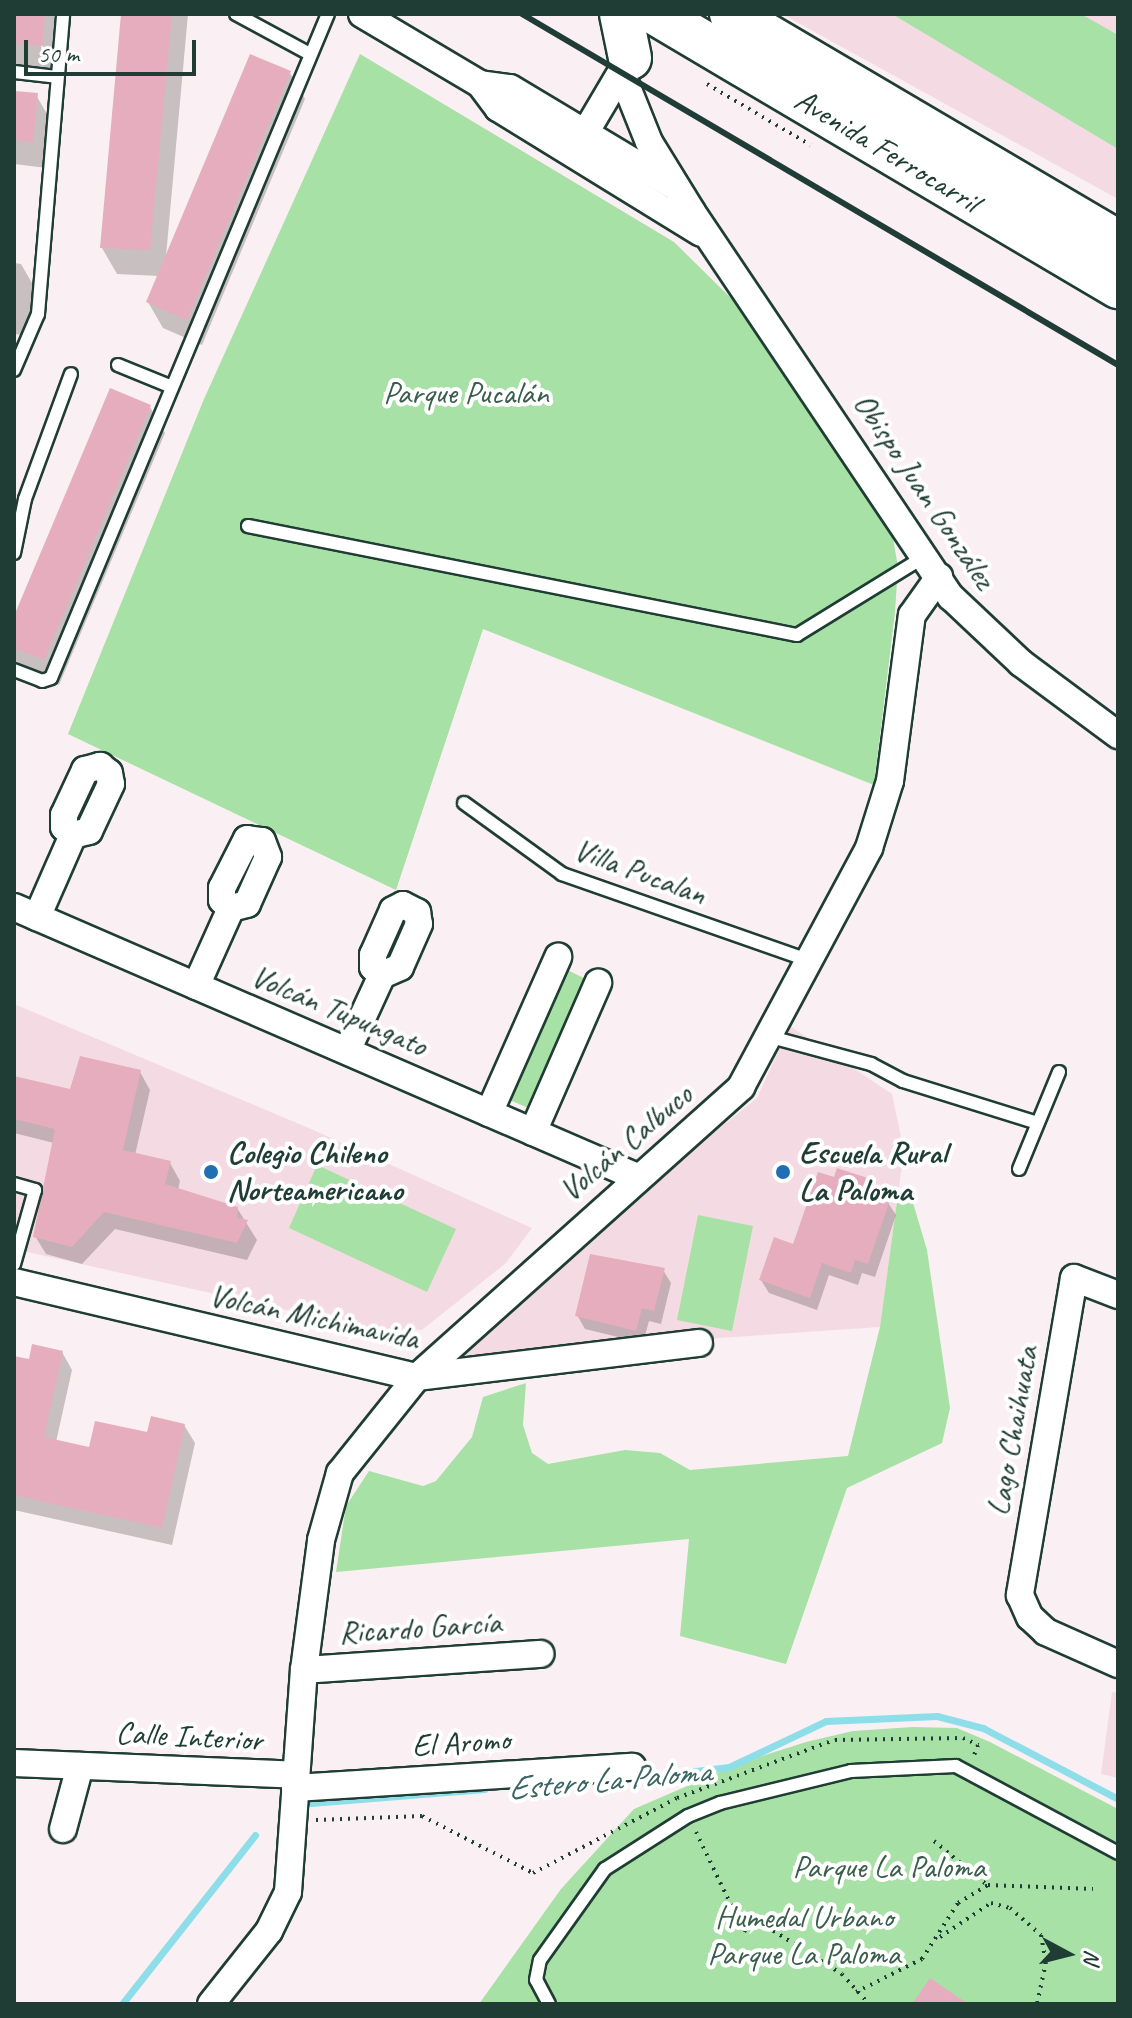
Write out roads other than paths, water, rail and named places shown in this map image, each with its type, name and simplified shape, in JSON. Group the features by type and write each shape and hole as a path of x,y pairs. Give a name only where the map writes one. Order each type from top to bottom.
{"main road":[{"path":"621,14 625,65"},
{"name":"Avenida Ferrocarril","path":"656,14 1118,287"},
{"name":"Avenida Ferrocarril","path":"731,14 1118,242"}],"street":[{"path":"362,14 480,84 510,88 580,143 656,14"},
{"name":"Obispo Juan González","path":"625,65 649,142 932,567 976,625 1118,735"},
{"name":"Obispo Juan González","path":"580,143 680,192"},
{"name":"Obispo Juan González","path":"580,143 716,245"},
{"name":"Volcán Calbuco","path":"211,2004 261,1943 283,1906 296,1782 298,1716 321,1540 334,1488 356,1449 417,1377 637,1177 734,1097 813,961 864,859 886,800 912,615 932,567"},
{"path":"25,912 73,835"},
{"path":"196,986 231,908"},
{"name":"Volcán Tupungato","path":"25,912 637,1177"},
{"path":"489,1113 558,957"},
{"path":"347,1051 382,975"},
{"path":"533,1132 598,983"},
{"name":"Lago Chaihuata","path":"1118,1295 1074,1278 1020,1595 1030,1617 1046,1632 1118,1664"},
{"name":"Volcán Michimavida","path":"14,1282 417,1377 699,1343"},
{"name":"Ricardo García","path":"304,1670 540,1654"},
{"name":"Calle Interior","path":"14,1763 296,1782"},
{"name":"Calle Interior","path":"63,1829 80,1766"},
{"name":"El Aromo","path":"296,1782 632,1767"}],"lane":[{"path":"14,370 38,314 63,14"},
{"path":"236,14 310,54"},
{"path":"14,670 42,681 51,678 328,14"},
{"path":"14,72 57,77"},
{"path":"118,365 172,387"},
{"path":"14,553 25,499 71,374"},
{"path":"248,526 797,635 932,567"},
{"name":"Villa Pucalan","path":"464,803 562,874 813,961"},
{"path":"771,1037 871,1064 903,1081 1038,1123"},
{"path":"1019,1169 1059,1072"},
{"path":"14,1184 35,1190 14,1264"},
{"path":"549,2004 536,1980 540,1960 563,1921 605,1869 688,1816 720,1803 851,1771 956,1766 1118,1853"}],"waterway":[{"name":"Estero La Paloma","path":"628,1779 729,1767 826,1721 937,1716 983,1728 1118,1799"},
{"name":"Estero La Paloma","path":"311,1803 484,1789"},
{"name":"Estero La Paloma","path":"122,2004 255,1835"}],"railway":[{"path":"522,14 1118,365"}],"place":[{"name":"Colegio Chileno Norteamericano","path":"211,1172"},
{"name":"Escuela Rural La Paloma","path":"783,1172"}],"park label":[{"name":"Parque Pucalán","path":"466,393"},
{"name":"Parque La Paloma","path":"889,1867"},
{"name":"Humedal Urbano Parque La Paloma","path":"804,1936"}]}
